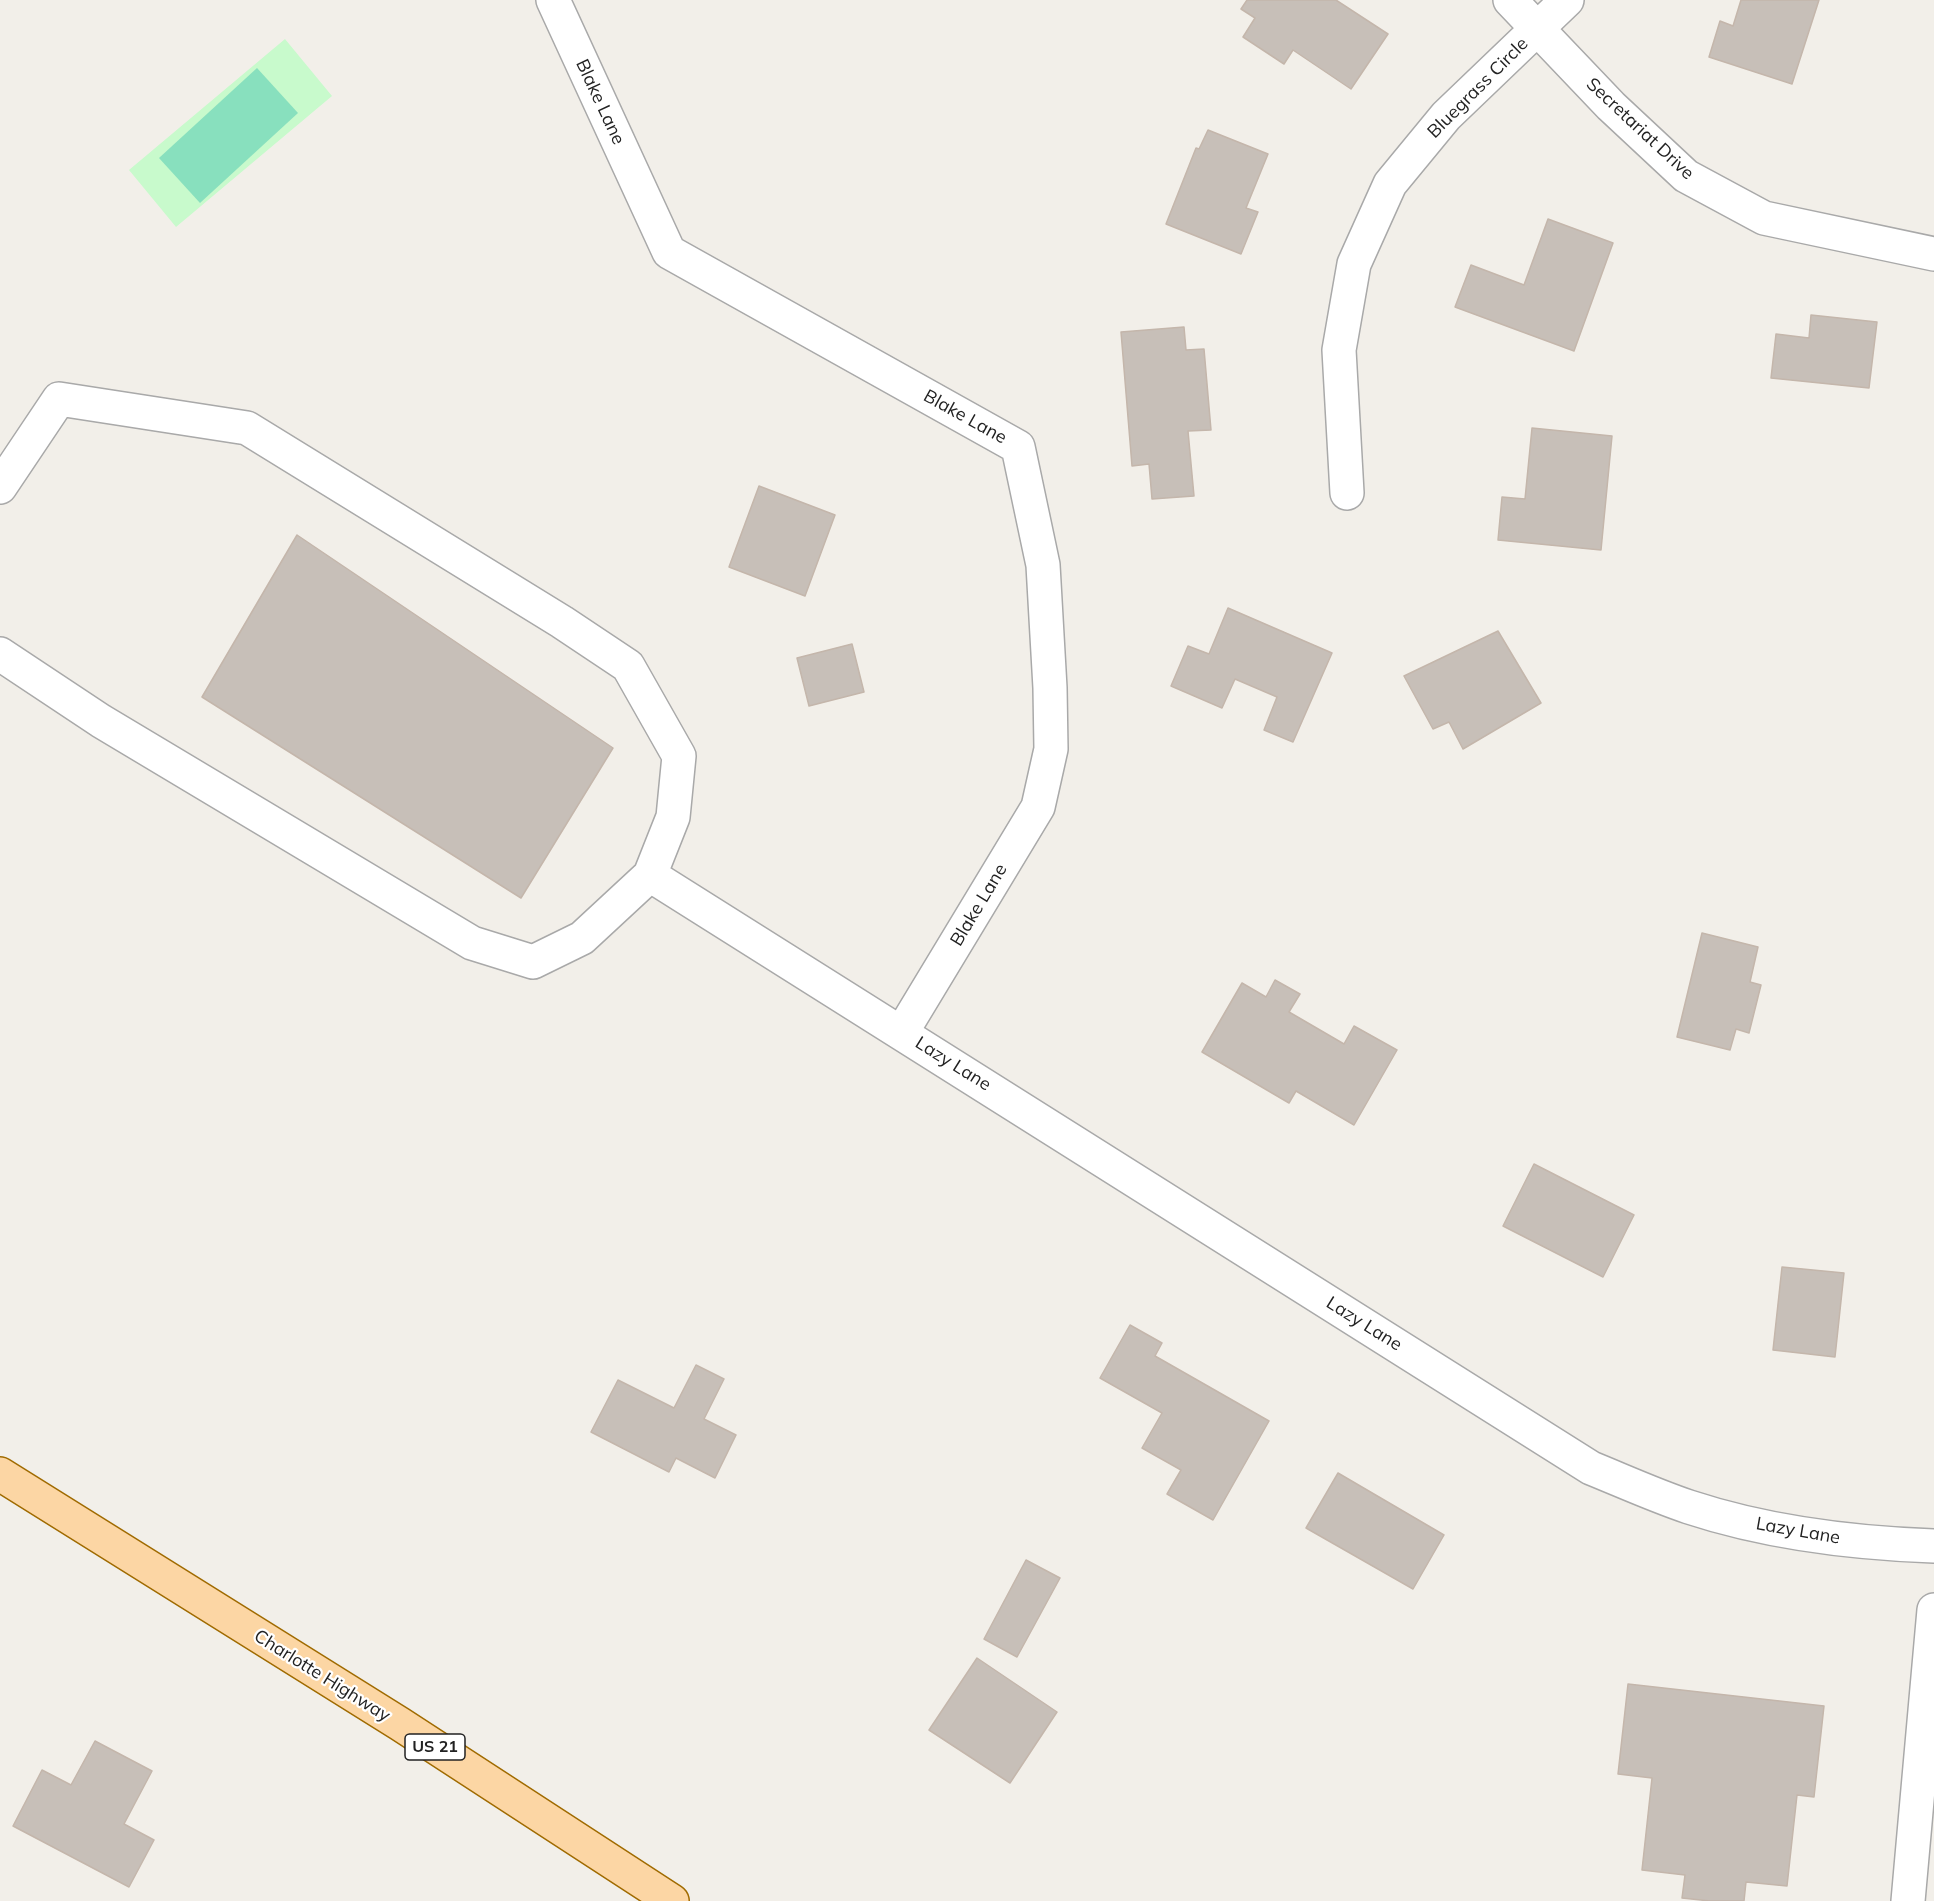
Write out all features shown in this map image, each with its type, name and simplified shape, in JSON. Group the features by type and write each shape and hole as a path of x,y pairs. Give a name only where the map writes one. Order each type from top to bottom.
{"main road":[{"name":"Charlotte Highway","path":"0,1474 400,1724 672,1901"}],"street":[{"name":"Blake Lane","path":"554,0 669,252 1018,447 1043,565 1051,748 1038,807 903,1032"},
{"name":"Secretariat Drive","path":"1510,0 1611,106 1686,176 1764,218 1934,254"},
{"name":"Bluegrass Circle","path":"1347,493 1339,350 1354,264 1390,184 1446,116 1567,0"},
{"path":"0,487 59,399 247,428 562,622 628,666 679,756 673,817 650,875 582,938 533,962 472,943 101,721 0,654"},
{"name":"Lazy Lane","path":"650,875 903,1032 1591,1468 1689,1507 1769,1529 1877,1544 1934,1546"},
{"path":"1908,1901 1934,1610"}],"green space":[{"path":"285,39 332,96 176,227 129,170"},
{"path":"257,68 298,113 200,203 159,158"}],"building":[{"path":"1247,0 1336,0 1388,34 1351,89 1293,50 1284,64 1243,37 1255,18 1241,9"},
{"path":"1741,0 1819,0 1792,84 1709,57 1720,21 1733,26"},
{"path":"1208,130 1268,154 1246,208 1258,212 1241,254 1166,224 1196,148 1199,149"},
{"path":"1548,219 1613,243 1574,351 1455,307 1471,265 1524,285"},
{"path":"1811,315 1877,322 1869,388 1771,378 1776,334 1809,338"},
{"path":"1184,327 1186,350 1204,349 1211,430 1188,431 1194,496 1152,499 1149,464 1132,466 1121,332"},
{"path":"1532,428 1612,436 1601,550 1498,540 1502,497 1525,499"},
{"path":"759,486 835,515 805,596 729,567"},
{"path":"297,535 613,748 521,898 202,697"},
{"path":"1228,608 1332,653 1293,742 1264,730 1277,697 1235,679 1222,708 1171,686 1188,646 1209,654"},
{"path":"1498,631 1541,703 1463,749 1449,722 1433,729 1404,676"},
{"path":"852,644 864,692 809,706 797,658"},
{"path":"1702,933 1758,947 1750,982 1761,985 1749,1033 1736,1029 1730,1050 1677,1037"},
{"path":"1275,980 1300,994 1289,1012 1344,1044 1354,1026 1397,1050 1354,1125 1296,1091 1289,1103 1202,1052 1242,983 1266,997"},
{"path":"1534,1164 1634,1215 1603,1277 1503,1226"},
{"path":"1782,1267 1844,1273 1835,1357 1773,1350"},
{"path":"1130,1325 1162,1343 1155,1356 1269,1421 1213,1520 1167,1494 1181,1470 1142,1448 1162,1413 1100,1378"},
{"path":"696,1365 724,1379 704,1419 736,1435 715,1478 676,1458 669,1472 591,1432 618,1380 674,1408"},
{"path":"1338,1473 1444,1535 1413,1589 1306,1528"},
{"path":"1026,1560 1060,1578 1017,1657 984,1639"},
{"path":"977,1658 1057,1712 1010,1783 929,1730"},
{"path":"1628,1684 1824,1706 1814,1797 1797,1795 1787,1886 1746,1882 1744,1901 1682,1898 1685,1875 1642,1870 1652,1778 1618,1774"},
{"path":"95,1741 152,1771 124,1824 154,1840 129,1887 13,1826 42,1770 71,1785"}]}
